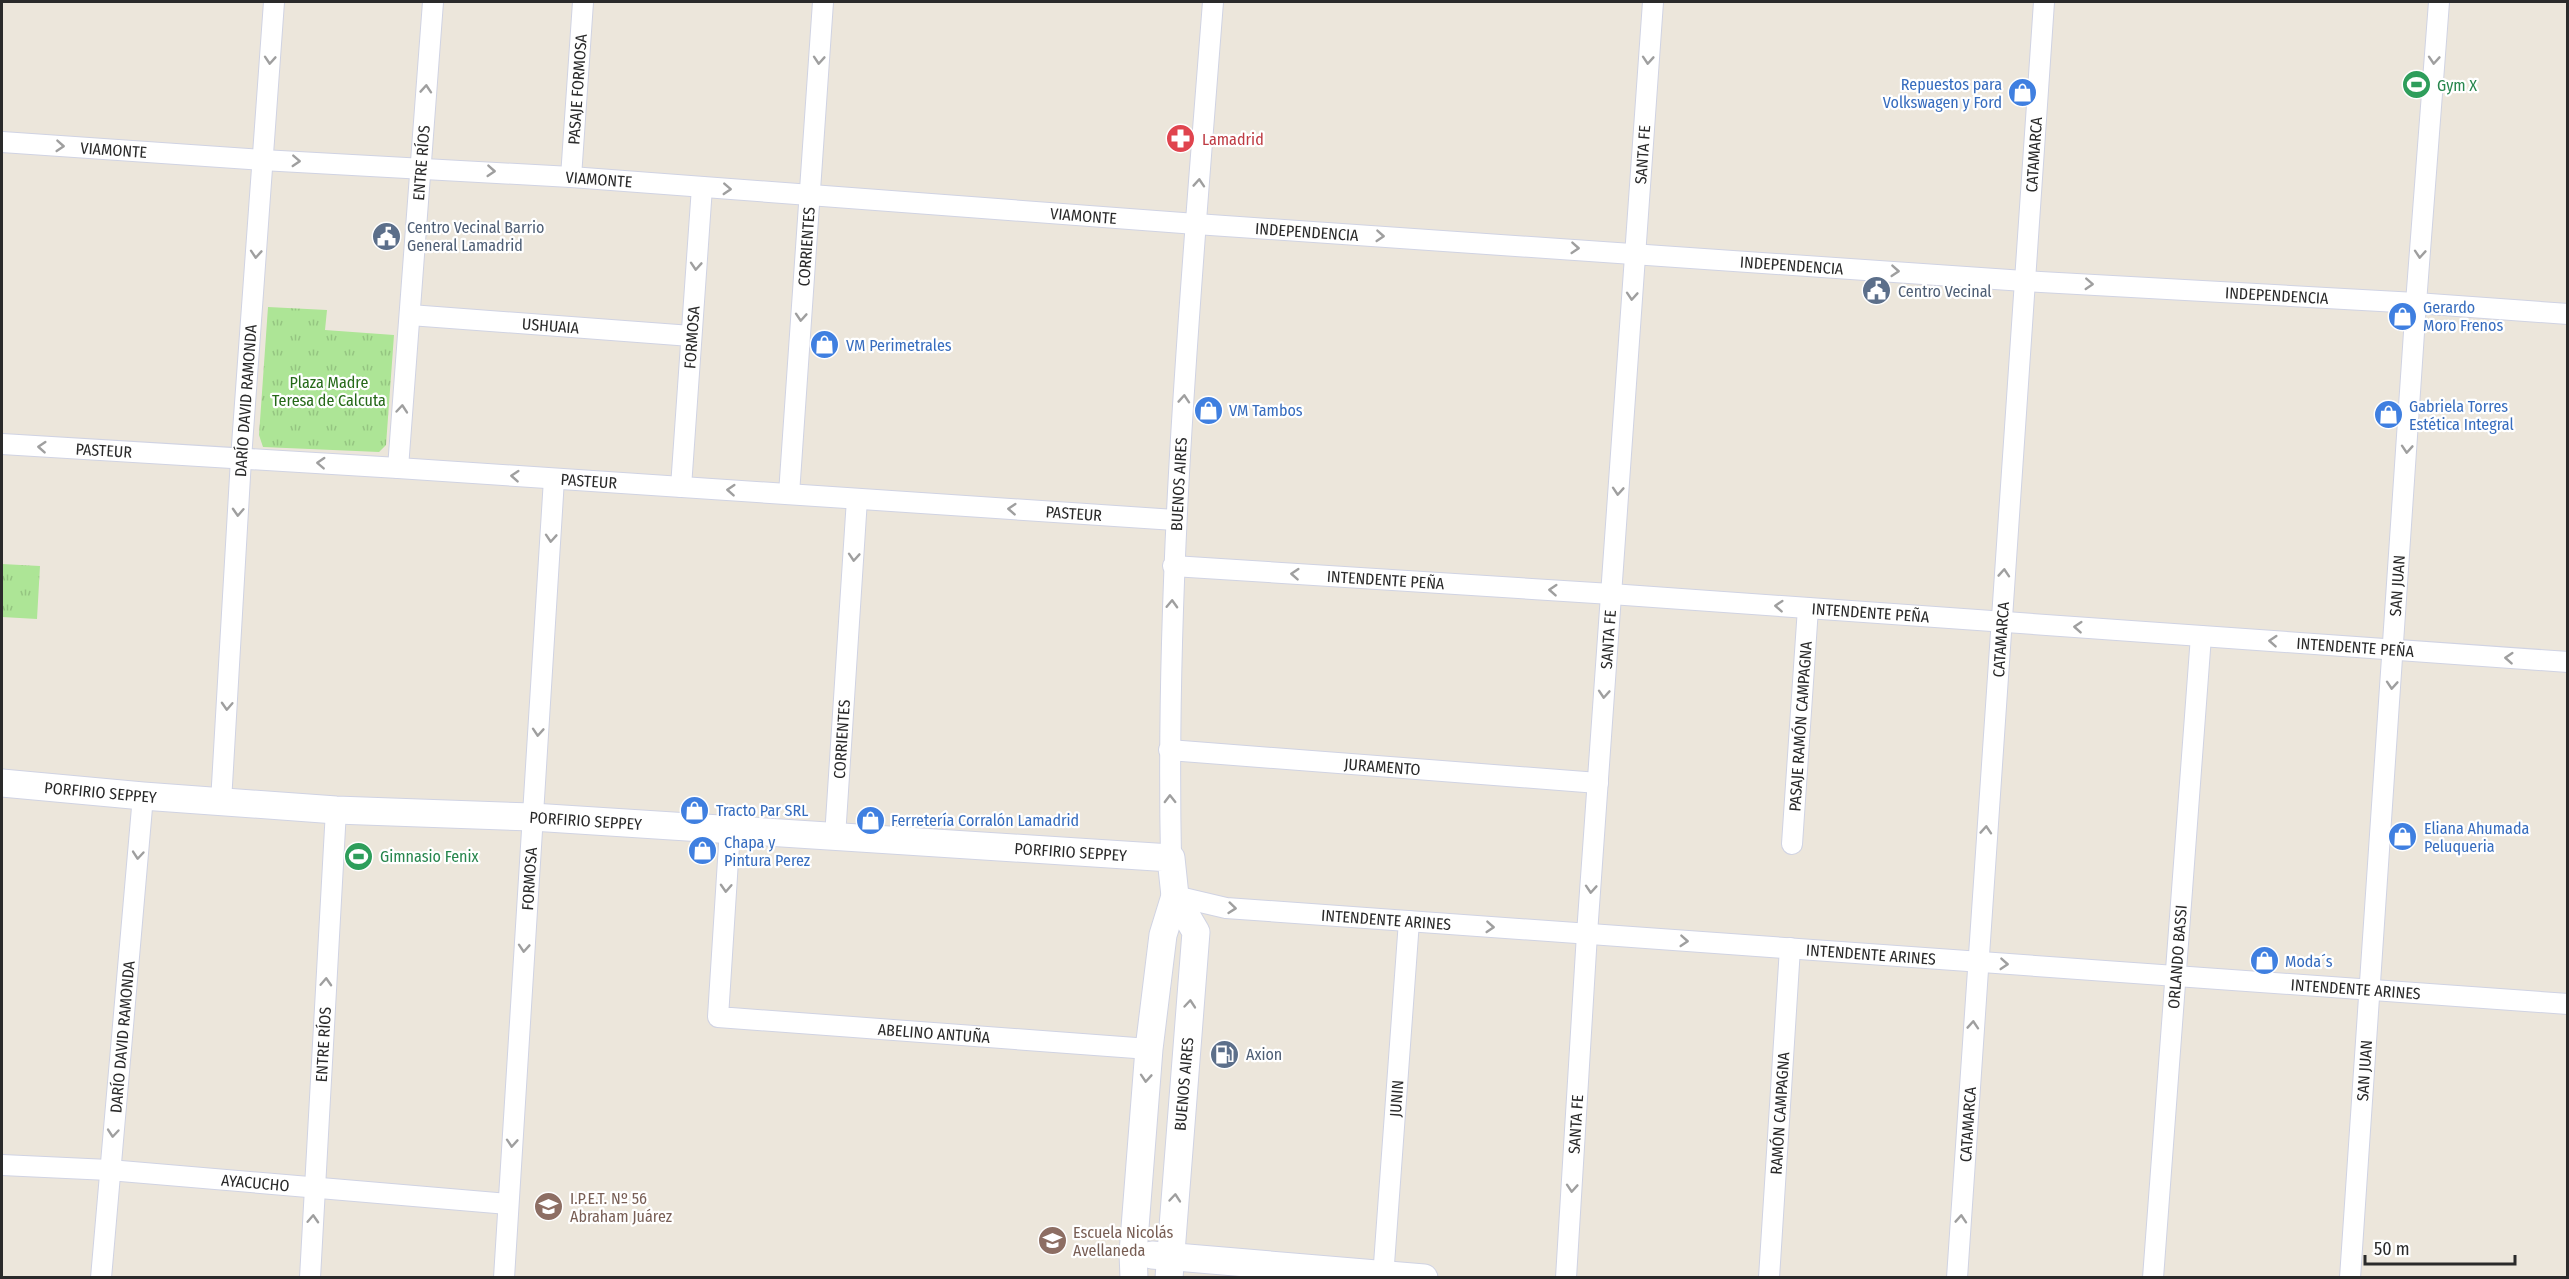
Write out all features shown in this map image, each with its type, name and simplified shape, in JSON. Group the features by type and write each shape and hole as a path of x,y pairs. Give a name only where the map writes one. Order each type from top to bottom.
{"main road":[{"name":"PORFIRIO SEPPEY","path":"2,783 336,810 532,817 1171,858"},
{"name":"BUENOS AIRES","path":"1133,1265 1149,1049 1163,935 1175,896 1171,858"},
{"name":"BUENOS AIRES","path":"1170,1267 1196,932 1175,896"},
{"path":"1133,1265 1424,1278"}],"street":[{"name":"DARÍO DAVID RAMONDA","path":"221,802 241,459 274,2"},
{"name":"ENTRE RÍOS","path":"398,468 433,2"},
{"name":"PASAJE FORMOSA","path":"571,177 583,2"},
{"name":"CORRIENTES","path":"789,494 823,2"},
{"name":"BUENOS AIRES","path":"1171,858 1169,750 1175,520 1213,2"},
{"name":"SANTA FE","path":"1566,1278 1587,934 1653,2"},
{"name":"CATAMARCA","path":"1957,1278 2044,2"},
{"name":"SAN JUAN","path":"2350,1278 2416,303 2439,2"},
{"name":"VIAMONTE","path":"2,142 809,193 1196,224"},
{"name":"FORMOSA","path":"681,487 702,187"},
{"name":"INDEPENDENCIA","path":"1196,224 1635,252 2024,281 2568,314"},
{"name":"USHUAIA","path":"410,315 691,336"},
{"name":"PASTEUR","path":"2,444 1175,520"},
{"name":"FORMOSA","path":"504,1278 555,479"},
{"name":"CORRIENTES","path":"836,837 857,499"},
{"name":"INTENDENTE PEÑA","path":"1173,566 1611,594 2568,662"},
{"name":"PASAJE RAMÓN CAMPAGNA","path":"1792,844 1808,608"},
{"name":"ORLANDO BASSI","path":"2153,1278 2200,636"},
{"name":"JURAMENTO","path":"1169,750 1598,783"},
{"name":"DARÍO DAVID RAMONDA","path":"101,1278 143,796"},
{"name":"ENTRE RÍOS","path":"310,1278 336,810"},
{"name":"ABELINO ANTUÑA","path":"730,829 718,1017 1149,1049"},
{"name":"INTENDENTE ARINES","path":"1175,896 1226,908 2568,1004"},
{"name":"JUNIN","path":"1383,1276 1409,921"},
{"name":"RAMÓN CAMPAGNA","path":"1769,1278 1790,948"},
{"name":"AYACUCHO","path":"2,1165 109,1170 508,1204"}],"green space":[{"name":"Plaza Madre Teresa de Calcuta","path":"268,307 327,310 325,330 394,335 386,445 379,452 263,447 259,435"},
{"path":"2,564 40,566 37,619 2,617"}],"place":[{"name":"Gym X","path":"2416,85"},
{"name":"Repuestos para Volkswagen y Ford","path":"2023,93"},
{"name":"Lamadrid","path":"1181,139"},
{"name":"Centro Vecinal Barrio General Lamadrid","path":"386,236"},
{"name":"Centro Vecinal","path":"1877,291"},
{"name":"Gerardo Moro Frenos","path":"2402,316"},
{"name":"VM Perimetrales","path":"825,345"},
{"name":"VM Tambos","path":"1208,410"},
{"name":"Gabriela Torres Estética Integral","path":"2388,415"},
{"name":"Tracto Par SRL","path":"695,810"},
{"name":"Ferretería Corralón Lamadrid","path":"870,820"},
{"name":"Eliana Ahumada Peluqueria","path":"2403,837"},
{"name":"Chapa y Pintura Perez","path":"703,851"},
{"name":"Gimnasio Fenix","path":"359,856"},
{"name":"Moda´s","path":"2264,961"},
{"name":"Axion","path":"1225,1054"},
{"name":"I.P.E.T. Nº 56 Abraham Juárez","path":"549,1207"},
{"name":"Escuela Nicolás Avellaneda","path":"1052,1241"}]}
